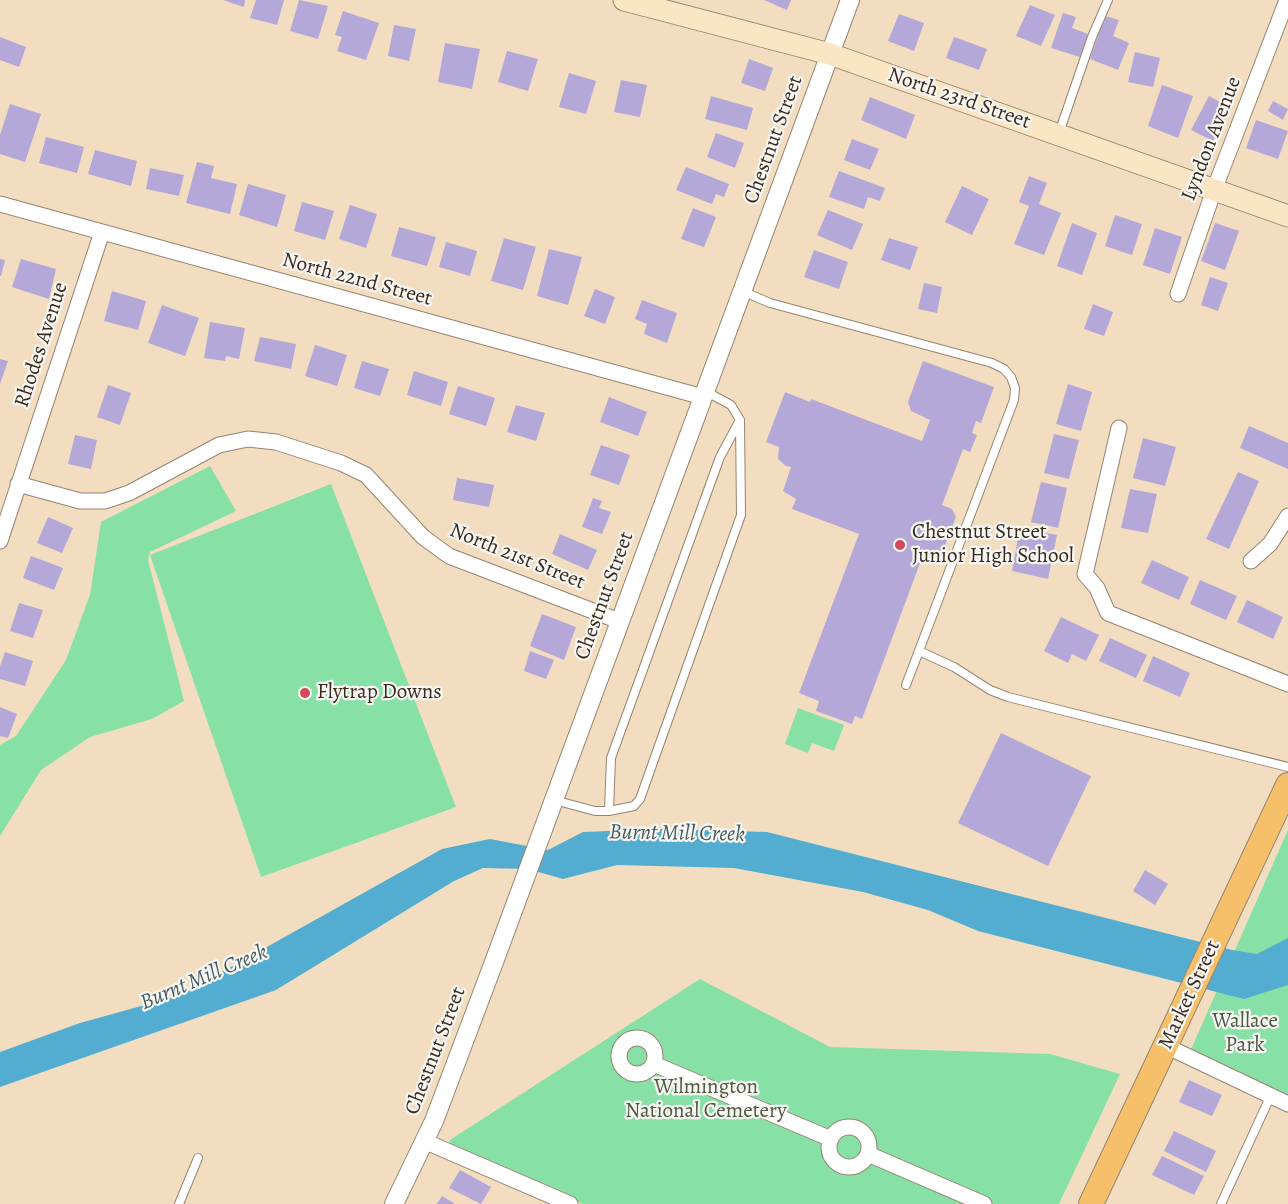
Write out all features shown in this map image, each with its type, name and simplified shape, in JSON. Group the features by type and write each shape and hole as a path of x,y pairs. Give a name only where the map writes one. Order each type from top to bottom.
{"main road":[{"name":"North 23rd Street","path":"624,0 830,54 1288,216"},
{"name":"Market Street","path":"1091,1204 1288,785"}],"street":[{"name":"Chestnut Street","path":"394,1204 424,1142 519,897 850,0"},
{"name":"Lyndon Avenue","path":"1178,294 1214,190 1282,29 1287,0"},
{"name":"North 22nd Street","path":"0,204 704,394"},
{"name":"Rhodes Avenue","path":"0,541 102,232"},
{"path":"1119,428 1085,574 1097,588 1108,613 1288,684"},
{"name":"North 21st Street","path":"18,484 80,501 105,501 129,493 219,445 248,439 276,442 340,463 366,475 423,537 449,556 619,621"},
{"path":"1251,561 1270,544 1288,516"},
{"path":"1166,1046 1288,1104"},
{"path":"654,1064 831,1139"},
{"path":"847,1126 860,1130 869,1140 868,1154 854,1166 841,1165 832,1157 831,1139 835,1133 847,1126"},
{"path":"424,1142 563,1203"},
{"path":"868,1154 965,1200 984,1204"}],"lane":[{"path":"1059,134 1092,37 1108,0"},
{"path":"742,291 770,303 993,363 1011,377 1015,388 1014,400 906,685"},
{"path":"554,800 595,811 609,811 634,806 640,799 738,529 741,515 740,420 732,405 704,394"},
{"path":"609,811 611,758 720,457 740,420"},
{"path":"919,651 954,667 990,690 1008,697 1288,766"},
{"path":"1221,1204 1271,1095"},
{"path":"179,1204 198,1158"}],"green space":[{"path":"210,466 236,511 150,552 148,560 184,701 152,719 90,737 41,770 0,836 0,745 16,736 66,660 90,595 101,522"},
{"name":"Flytrap Downs","path":"331,484 456,807 261,877 150,555"},
{"path":"798,708 844,725 834,751 812,743 808,753 785,744"},
{"name":"Wallace Park","path":"1288,830 1288,1104 1188,1056"},
{"name":"Wilmington National Cemetery","path":"700,979 830,1047 1050,1054 1120,1074 1059,1204 583,1204 449,1147 450,1140"}],"water":[{"name":"Burnt Mill Creek","path":"661,829 767,832 1232,950 1257,954 1288,938 1288,985 1244,999 978,931 928,910 863,892 734,868 617,865 563,879 528,869 483,868 454,881 276,990 0,1087 0,1052 80,1023 181,995 442,849 490,839 548,850 583,832"}],"building":[{"path":"223,0 245,0 244,7"},
{"path":"256,0 284,0 277,25 250,18"},
{"path":"299,0 328,6 318,39 290,31"},
{"path":"764,0 791,0 787,10"},
{"path":"1030,5 1055,15 1041,46 1016,36"},
{"path":"343,11 379,23 366,60 337,51 342,37 335,35"},
{"path":"1063,13 1076,17 1072,28 1088,34 1080,57 1051,48"},
{"path":"899,14 924,23 914,51 888,41"},
{"path":"1105,16 1119,20 1113,36 1129,43 1118,70 1090,59"},
{"path":"394,25 416,29 409,61 388,56"},
{"path":"0,37 26,47 19,67 0,60"},
{"path":"954,37 987,49 979,70 946,58"},
{"path":"445,43 480,49 472,89 438,82"},
{"path":"507,51 538,59 528,91 498,82"},
{"path":"1135,52 1160,58 1153,87 1128,82"},
{"path":"749,59 773,68 765,91 741,83"},
{"path":"569,73 596,81 586,114 559,107"},
{"path":"621,80 647,85 640,117 614,112"},
{"path":"1162,85 1193,96 1178,138 1148,126"},
{"path":"711,96 753,108 747,130 705,119"},
{"path":"1209,96 1231,108 1213,141 1191,130"},
{"path":"870,97 915,115 906,139 861,120"},
{"path":"1273,101 1288,109 1283,120 1268,111"},
{"path":"10,104 41,114 25,162 0,154 0,135"},
{"path":"1256,120 1288,131 1278,159 1246,148"},
{"path":"716,133 744,143 735,168 707,157"},
{"path":"46,137 84,147 77,173 39,163"},
{"path":"852,139 879,149 870,170 844,160"},
{"path":"95,150 137,161 131,186 88,174"},
{"path":"197,162 214,166 211,178 237,184 230,214 186,203"},
{"path":"686,167 729,184 724,197 716,194 712,204 676,190"},
{"path":"150,168 184,175 179,196 146,189"},
{"path":"839,171 885,188 880,201 868,197 864,209 829,197"},
{"path":"1029,176 1047,183 1039,204 1061,213 1044,255 1014,244 1029,206 1019,202"},
{"path":"248,184 286,195 277,227 239,215"},
{"path":"962,186 989,199 972,235 945,222"},
{"path":"302,202 334,211 325,240 294,231"},
{"path":"350,205 377,214 366,248 339,239"},
{"path":"693,208 716,217 704,247 681,239"},
{"path":"828,210 863,224 852,250 817,235"},
{"path":"1115,215 1142,224 1132,255 1105,246"},
{"path":"1072,223 1097,233 1082,275 1057,266"},
{"path":"1215,223 1239,231 1225,270 1201,261"},
{"path":"399,227 436,237 427,266 391,256"},
{"path":"1155,228 1182,237 1170,274 1143,265"},
{"path":"504,238 536,247 523,290 491,281"},
{"path":"889,238 918,247 910,270 881,260"},
{"path":"446,242 477,251 470,276 439,267"},
{"path":"549,249 582,257 568,305 537,296"},
{"path":"814,250 848,262 839,289 804,277"},
{"path":"0,259 5,260 1,276 0,276"},
{"path":"21,259 56,269 49,299 12,287"},
{"path":"1210,277 1228,283 1218,311 1201,305"},
{"path":"924,283 942,287 937,313 918,309"},
{"path":"595,289 615,297 605,324 584,316"},
{"path":"112,291 146,301 138,330 104,321"},
{"path":"642,300 677,313 667,343 644,334 647,324 635,319"},
{"path":"1093,304 1113,312 1104,336 1084,329"},
{"path":"162,305 199,318 185,356 148,343"},
{"path":"210,322 245,328 239,359 226,356 225,361 204,358"},
{"path":"260,337 296,344 291,369 254,361"},
{"path":"315,345 347,355 337,386 305,376"},
{"path":"0,359 8,361 0,384"},
{"path":"362,361 389,369 380,396 354,388"},
{"name":"Chestnut Street Junior High School","path":"923,361 994,387 981,423 976,421 972,433 977,435 970,452 963,449 942,505 952,509 956,517 939,561 923,555 862,719 855,716 852,724 816,711 819,701 799,693 859,534 792,509 796,499 783,491 791,467 778,459 779,447 766,442 785,392 810,402 811,399 922,441 930,420 911,411 908,402"},
{"path":"414,371 448,382 441,406 407,395"},
{"path":"1068,384 1092,392 1081,431 1056,424"},
{"path":"108,385 131,393 120,425 97,417"},
{"path":"458,386 495,398 486,426 449,414"},
{"path":"609,397 647,412 638,436 600,422"},
{"path":"516,405 545,413 536,441 507,432"},
{"path":"1249,426 1288,443 1288,469 1240,448"},
{"path":"1054,434 1079,440 1069,479 1044,473"},
{"path":"75,435 97,440 91,469 68,464"},
{"path":"1143,438 1176,447 1165,486 1133,478"},
{"path":"601,445 630,455 619,485 590,475"},
{"path":"1238,472 1259,481 1229,549 1206,539"},
{"path":"457,478 494,485 489,507 453,500"},
{"path":"1041,482 1067,488 1058,528 1031,522"},
{"path":"1130,489 1157,494 1148,533 1121,528"},
{"path":"593,498 602,501 599,508 611,512 602,534 582,527"},
{"path":"48,517 73,528 62,553 37,543"},
{"path":"1020,528 1057,535 1048,579 1012,571"},
{"path":"560,534 597,550 588,570 552,554"},
{"path":"31,556 63,568 54,590 23,578"},
{"path":"1152,560 1189,577 1179,600 1141,583"},
{"path":"1200,580 1237,596 1226,620 1190,604"},
{"path":"1247,600 1283,617 1273,639 1237,622"},
{"path":"19,603 43,610 33,638 10,631"},
{"path":"542,614 576,627 564,660 530,646"},
{"path":"1061,617 1099,635 1086,661 1072,654 1068,663 1044,651"},
{"path":"1110,638 1147,655 1136,678 1099,661"},
{"path":"530,651 554,660 546,679 524,671"},
{"path":"5,652 33,661 25,686 0,679 0,666"},
{"path":"1153,656 1190,673 1180,697 1143,681"},
{"path":"0,707 17,714 8,738 0,736"},
{"path":"1001,733 1091,776 1048,866 958,823"},
{"path":"1145,870 1168,884 1155,905 1133,891"},
{"path":"1189,1080 1222,1095 1212,1116 1179,1102"},
{"path":"1174,1131 1216,1151 1206,1172 1164,1151"},
{"path":"1162,1156 1204,1176 1194,1195 1152,1175"},
{"path":"460,1170 491,1187 481,1204 449,1188"},
{"path":"442,1196 455,1204 437,1204"}],"place":[{"name":"Chestnut Street Junior High School","path":"900,545"},
{"name":"Flytrap Downs","path":"305,693"}]}
